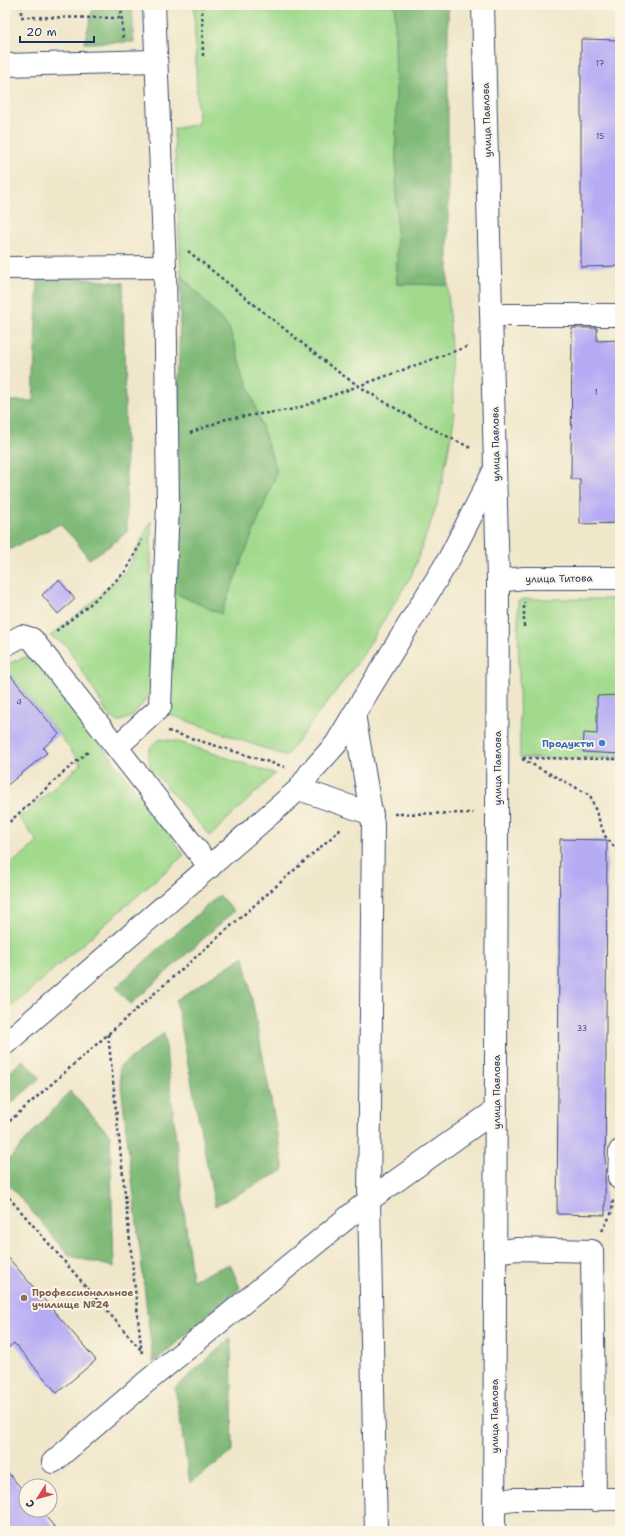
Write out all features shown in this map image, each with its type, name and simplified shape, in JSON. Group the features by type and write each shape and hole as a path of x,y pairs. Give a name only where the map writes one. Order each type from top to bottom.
{"street":[{"path":"112,741 143,723 160,707 168,504 163,231 154,5"},
{"name":"улица Павлова","path":"483,5 498,581 494,1531"},
{"path":"5,65 156,61"},
{"path":"5,268 164,267"},
{"path":"492,315 620,315"},
{"path":"5,1044 210,868 304,781 336,744 449,559 495,461"},
{"name":"улица Титова","path":"498,581 524,578 620,578"},
{"path":"5,645 22,636 32,639 37,644 210,868"},
{"path":"354,714 374,824 369,1200 376,1531"},
{"path":"304,781 372,814"},
{"path":"53,1462 145,1383 369,1200 496,1110"},
{"path":"616,1186 620,1152"},
{"path":"495,1252 517,1250 592,1251 595,1500"},
{"path":"494,1502 514,1499 620,1499"}],"path":[{"path":"21,5 21,17 122,18"},
{"path":"121,5 125,62"},
{"path":"202,5 203,56"},
{"path":"163,231 272,320 358,386 451,439 484,454 495,461"},
{"path":"167,442 226,419 295,409 472,345"},
{"path":"37,644 88,607 126,571 144,536"},
{"path":"524,578 524,630"},
{"path":"143,723 285,767 304,781"},
{"path":"5,826 64,772 112,741"},
{"path":"522,752 522,758"},
{"path":"522,758 620,759"},
{"path":"522,758 590,795 605,836 620,854"},
{"path":"5,1125 357,815 497,812"},
{"path":"108,1034 145,1383"},
{"path":"612,1212 616,1186"},
{"path":"5,1193 141,1350"}],"green space":[{"path":"94,5 132,5 134,42 84,43"},
{"path":"194,5 395,5 397,284 448,285 454,420 439,499 412,574 361,658 286,756 168,714 173,592 221,614 229,328 181,275 174,129 198,124"},
{"path":"395,5 448,5 448,285 397,284"},
{"path":"38,274 123,283 127,532 108,547 89,559 75,540 60,524 5,552 5,401 33,401"},
{"path":"181,275 229,328 277,472 221,614 173,592"},
{"path":"151,521 151,694 131,717 118,722 107,714 66,645 50,636 87,607 126,571"},
{"path":"524,599 620,599 620,759 520,758 518,601"},
{"path":"33,654 184,855 5,1012 5,869 38,842 19,818 81,764 59,734 5,669 5,665"},
{"path":"160,739 176,741 275,774 210,836 151,769 148,755 152,746"},
{"path":"219,895 234,911 131,1004 116,987"},
{"path":"244,956 284,1170 215,1206 176,1000"},
{"path":"164,1033 192,1280 230,1264 240,1288 153,1363 119,1067"},
{"path":"23,1060 40,1078 5,1109 5,1076"},
{"path":"70,1091 110,1135 114,1267 70,1256 5,1180 5,1164"},
{"path":"231,1338 233,1451 190,1483 175,1388"}],"building":[{"path":"581,39 620,40 620,266 581,267"},
{"path":"572,328 597,328 597,341 620,340 620,523 580,524 580,479 571,479"},
{"path":"59,580 75,599 58,614 42,595"},
{"path":"5,669 59,734 43,748 47,753 5,787"},
{"path":"620,695 620,754 583,752 584,733 597,734 597,696"},
{"path":"560,839 607,840 605,1215 557,1214"},
{"name":"Профессиональное училище №24","path":"5,1254 96,1360 57,1393 14,1343 5,1351"},
{"path":"5,1469 18,1484 18,1518 47,1518 58,1531 5,1531"}],"place":[{"name":"Продукты","path":"602,743"},
{"name":"Профессиональное училище №24","path":"24,1298"}]}
